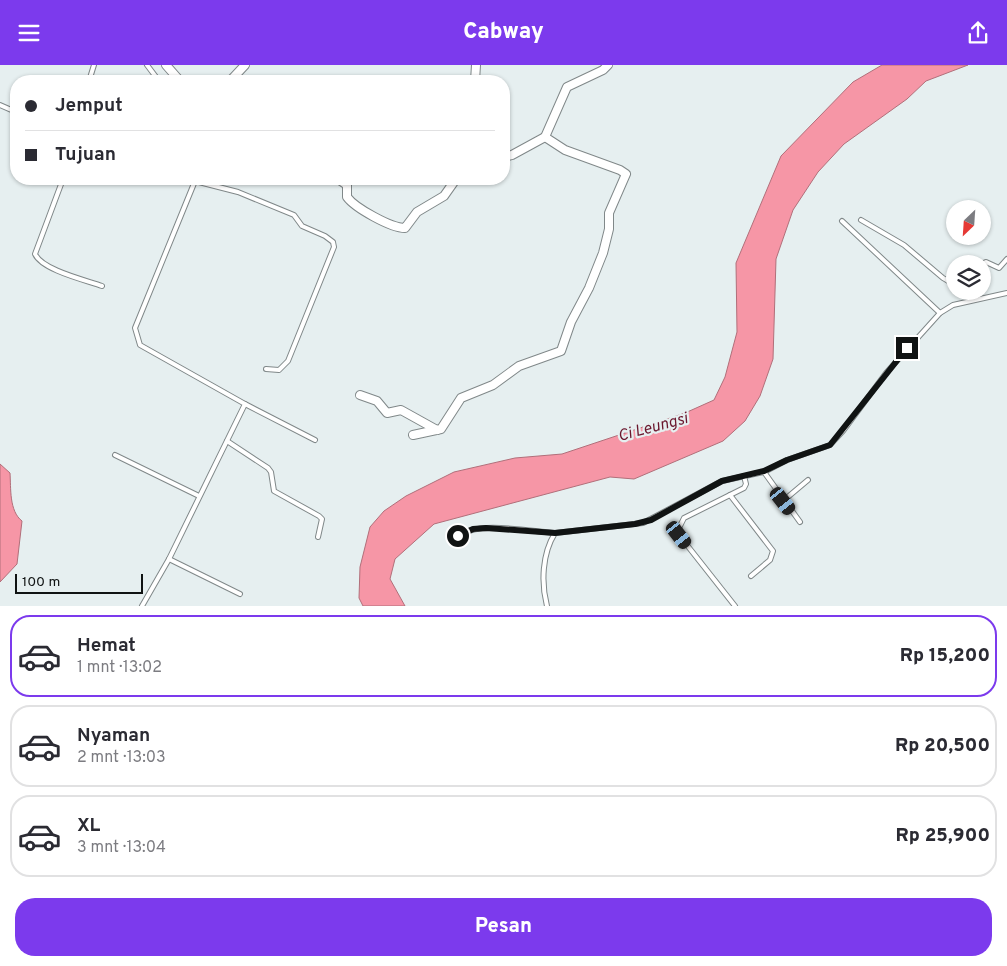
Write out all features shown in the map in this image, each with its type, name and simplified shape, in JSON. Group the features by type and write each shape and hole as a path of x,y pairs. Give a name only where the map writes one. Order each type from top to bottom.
{"street":[{"path":"166,65 175,75"},
{"path":"510,156 545,137 567,87 603,70 608,65"},
{"path":"413,435 438,431 443,428 461,398 493,385 519,366 561,351 567,330 589,287 603,253 609,229 611,208 626,174 620,170 565,150 545,137"},
{"path":"347,185 347,197 353,204 367,213 401,228 408,227 418,212 444,196 452,185"},
{"path":"360,395 377,401 387,413 401,409 438,431"}],"lane":[{"path":"61,185 35,254 38,261 47,266 102,286"},
{"path":"193,185 135,328 136,337 140,345 245,404 315,440"},
{"path":"211,185 238,192 294,215 302,226 325,236 333,242 334,247 288,361 278,370 266,369"},
{"path":"842,221 940,313"},
{"path":"861,221 904,245 946,280"},
{"path":"991,264 999,268 1007,259"},
{"path":"454,543 458,536 473,529 496,528 555,533 643,523 722,481 764,471 787,460 830,445 886,373 940,313 953,305 1007,293"},
{"path":"142,606 169,559 245,404"},
{"path":"227,441 268,468 271,472 274,491 322,519 318,537"},
{"path":"115,455 200,496"},
{"path":"764,471 783,501 800,522"},
{"path":"735,606 679,535 678,530 684,518 744,488 746,483 744,476"},
{"path":"783,501 808,479"},
{"path":"730,495 773,551 770,560 752,576"},
{"path":"545,605 544,574 548,548 555,533"},
{"path":"169,559 240,594"}],"water":[{"name":"Ci Leungsi","path":"882,65 968,65 926,81 907,99 844,144 818,172 793,210 776,259 773,359 760,396 745,421 723,441 634,479 610,477 434,524 395,559 390,579 405,606 363,606 359,598 360,567 370,527 384,511 406,496 454,472 515,458 562,454 685,413 714,400 725,377 737,332 736,263 781,156 853,82"},
{"path":"0,464 10,473 13,505 18,517 22,521 17,564 0,582"}],"route":[{"path":"458,536 463,532 473,529 512,529 555,533 643,523 651,520 722,481 764,471 787,460 830,445 907,348"}]}
